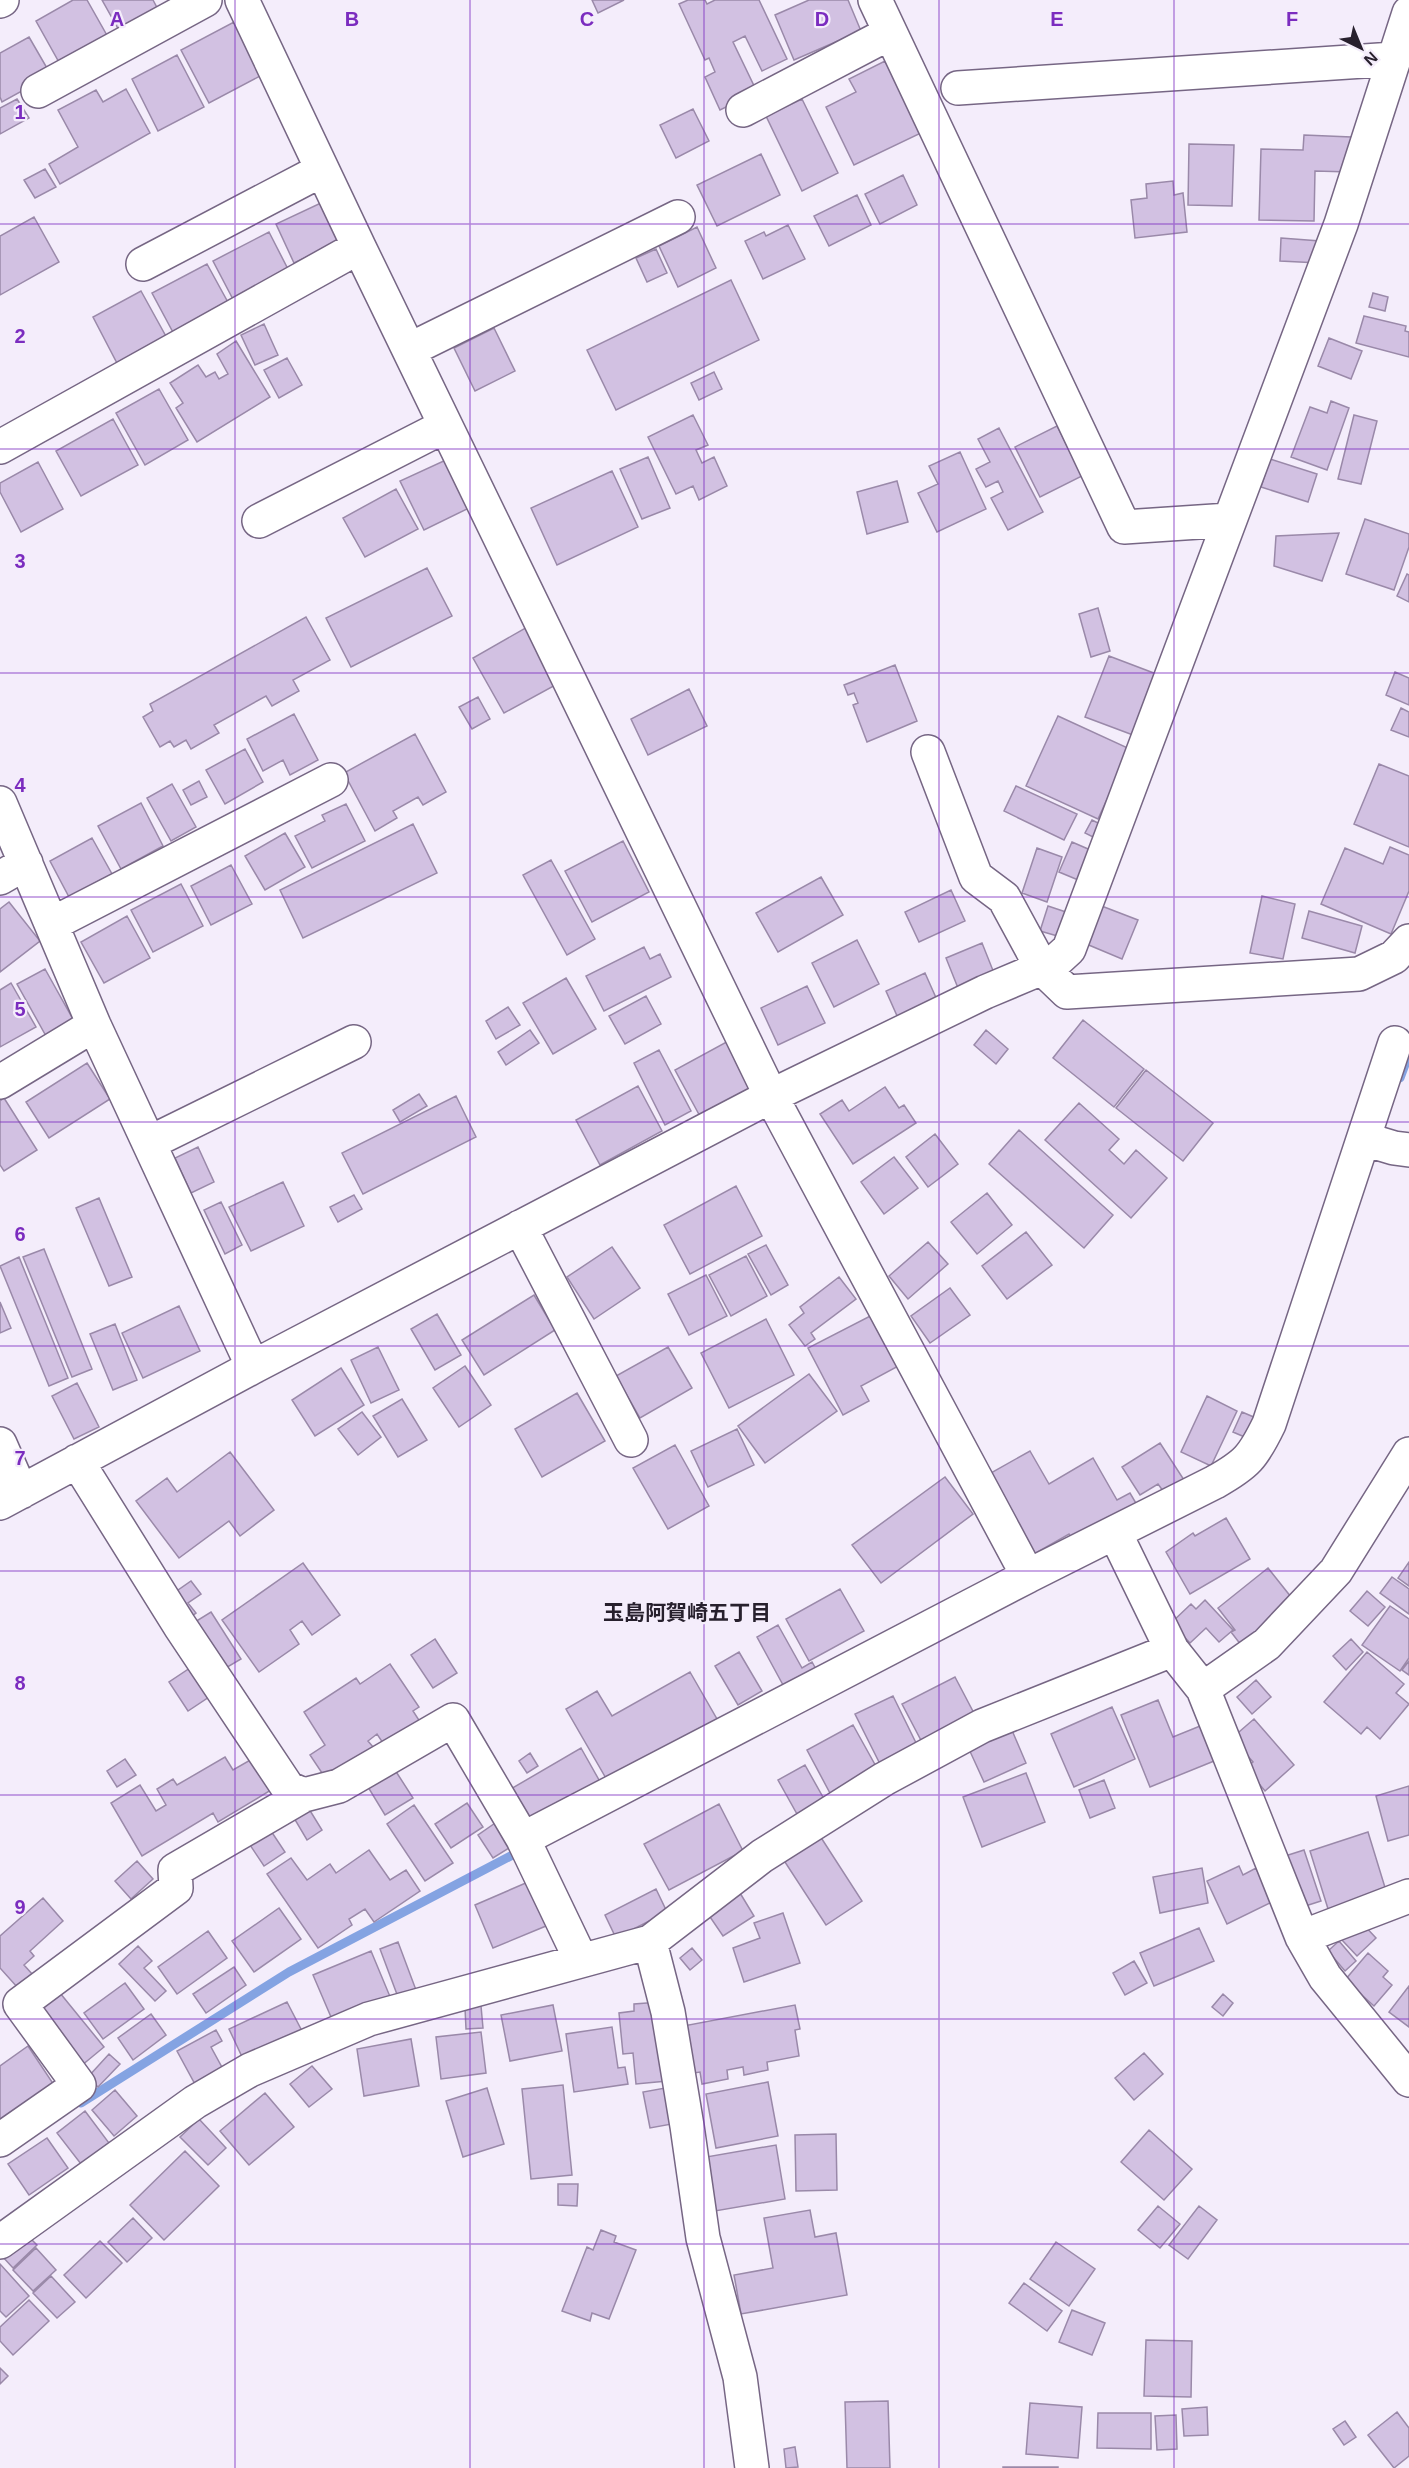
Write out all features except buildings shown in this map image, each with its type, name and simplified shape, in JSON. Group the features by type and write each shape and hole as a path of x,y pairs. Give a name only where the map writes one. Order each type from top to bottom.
{"street":[{"path":"38,91 205,0"},
{"path":"242,0 359,247 771,1096 1028,1576"},
{"path":"875,0 1124,527 1229,520"},
{"path":"0,1443 11,1498 253,1367 771,1096 953,1007 1042,968 1057,960 1069,949 1341,224 1409,14"},
{"path":"743,110 890,33"},
{"path":"958,88 1394,59"},
{"path":"143,264 322,170"},
{"path":"409,350 678,217"},
{"path":"0,447 359,247"},
{"path":"259,521 446,426"},
{"path":"928,752 976,877 1004,898 1042,968 1067,992 1359,974 1394,957 1409,941"},
{"path":"52,924 331,780"},
{"path":"0,803 13,870 52,924 94,1025 253,1367"},
{"path":"0,1082 94,1025"},
{"path":"149,1143 354,1042"},
{"path":"523,1839 1028,1576 1119,1541 1243,1466 1257,1450 1269,1424 1382,1144 1395,1043"},
{"path":"520,1227 631,1440"},
{"path":"1203,1689 1268,1644 1336,1572 1409,1454"},
{"path":"77,1461 180,1626 288,1788 304,1795"},
{"path":"1119,1541 1172,1650 1203,1689 1302,1936 1325,1977 1409,2080"},
{"path":"0,2242 195,2102 250,2070 369,2019 650,1942 762,1856 884,1779 982,1726 1172,1650"},
{"path":"0,2140 79,2085 20,2004 176,1888 175,1870 304,1795 339,1786 453,1720 523,1839 581,1960"},
{"path":"1302,1936 1409,1896"},
{"path":"650,1942 668,2012 703,2238 740,2377 752,2468"}],"waterway":[{"path":"1400,1078 1409,1054"},
{"path":"81,2103 289,1972 522,1850"}],"district":[{"name":"玉島阿賀崎五丁目","path":"687,1612"}]}
